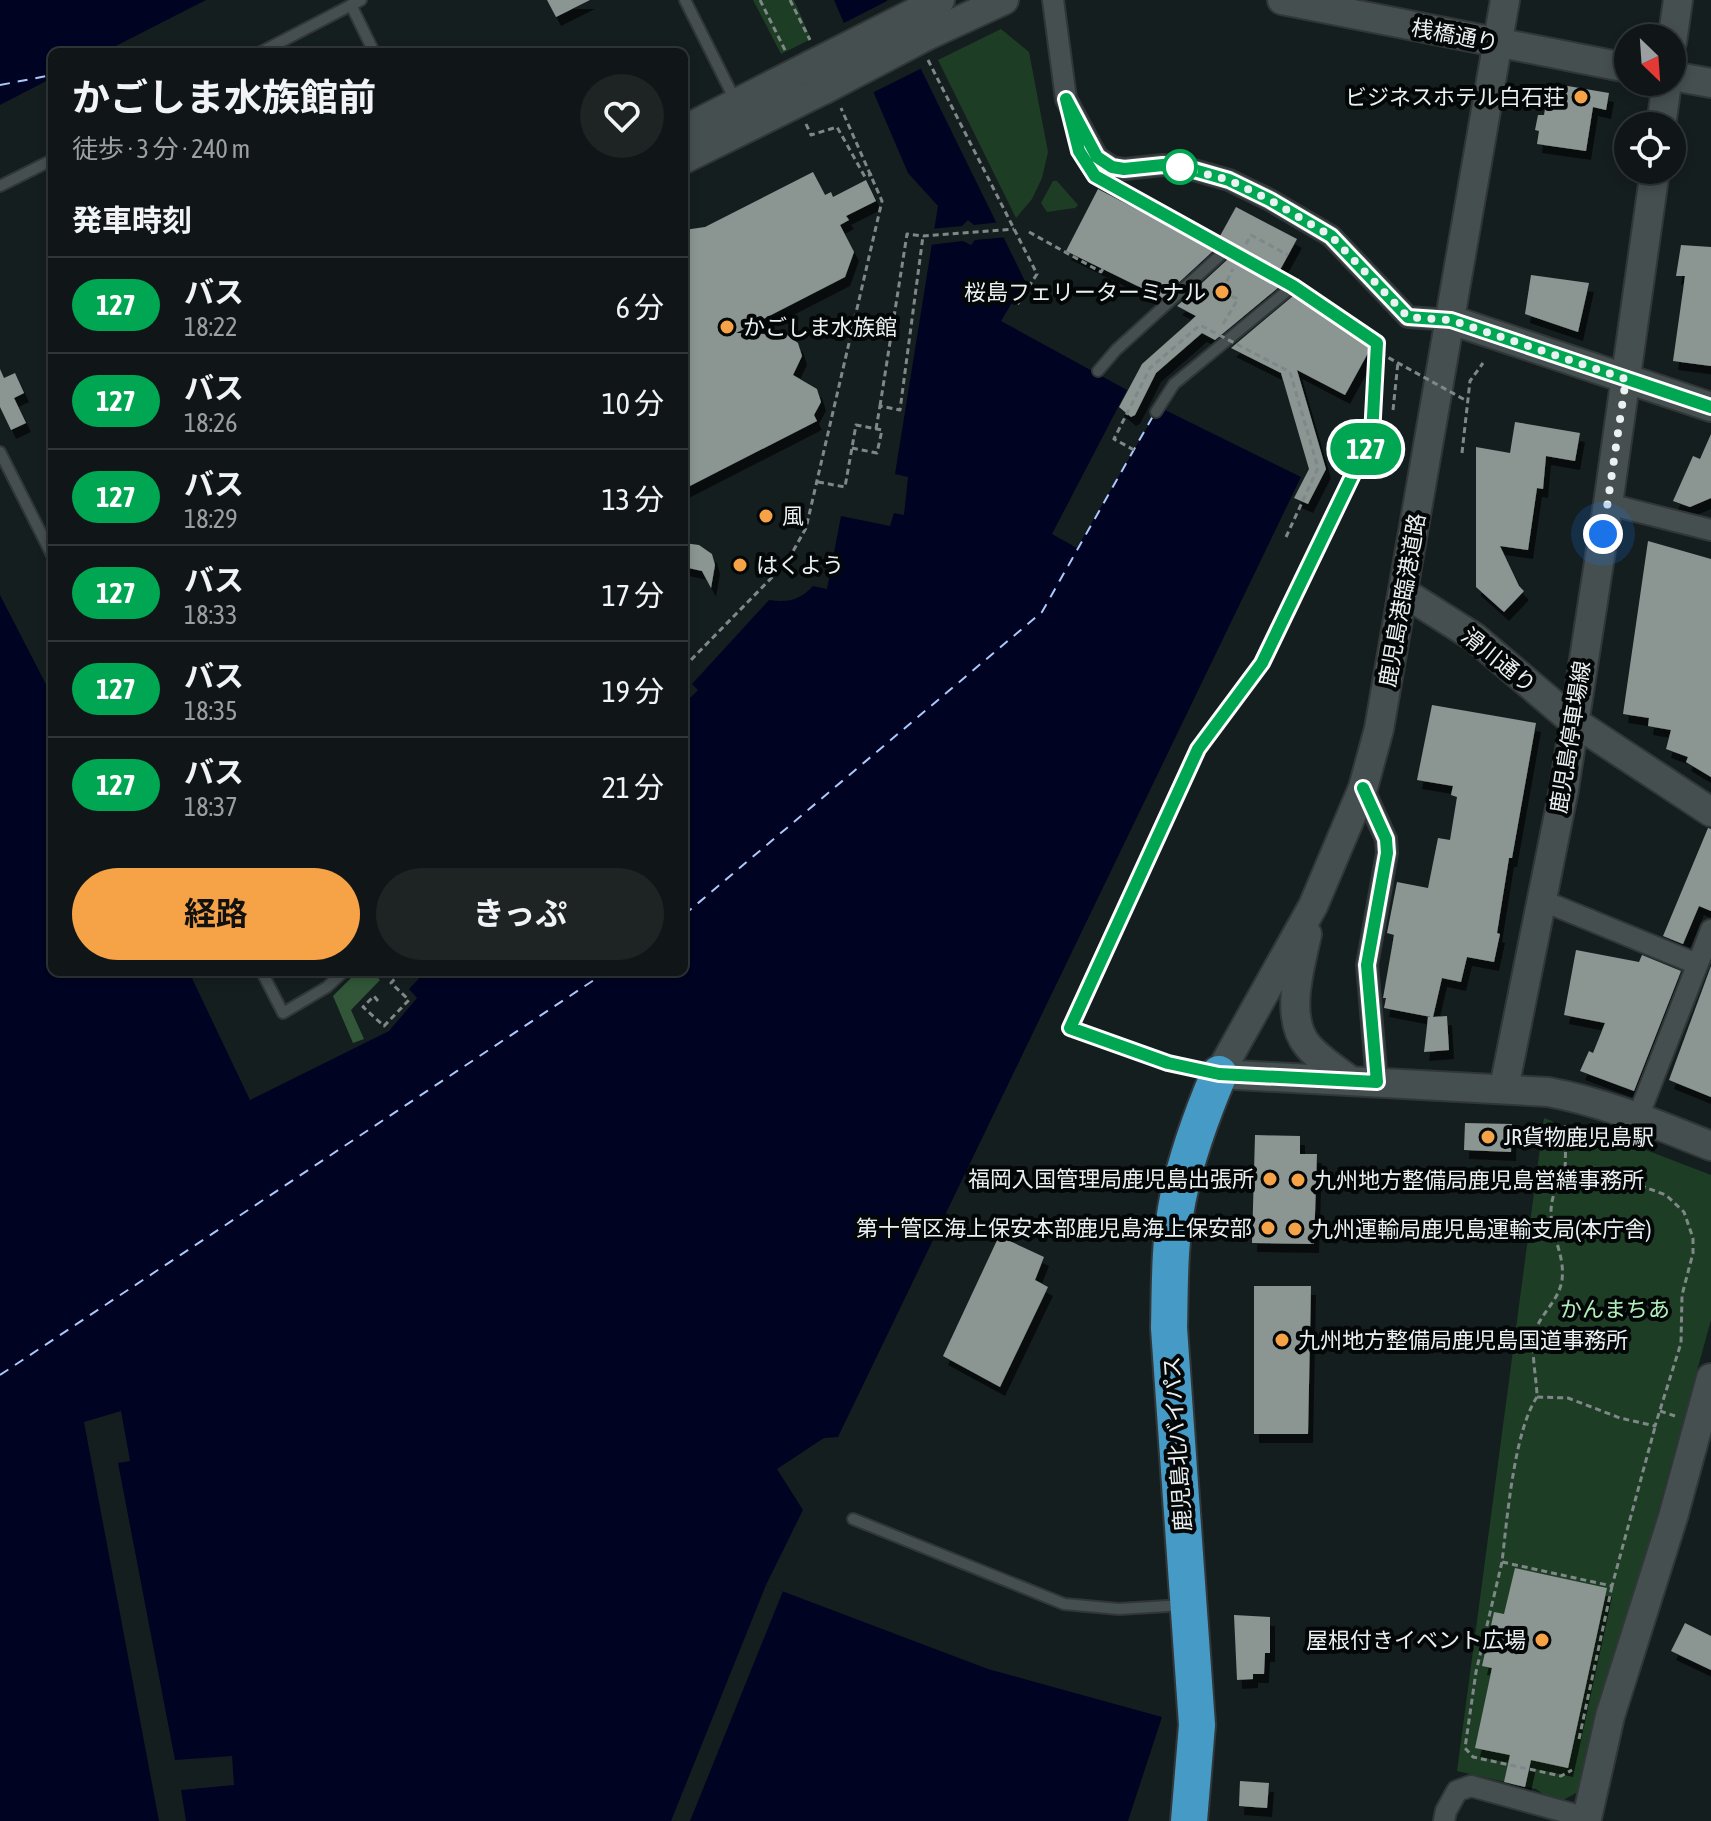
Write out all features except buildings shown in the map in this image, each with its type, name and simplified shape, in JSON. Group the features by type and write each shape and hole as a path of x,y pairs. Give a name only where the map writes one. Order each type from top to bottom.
{"highway":[{"name":"鹿児島北バイパス","path":"1189,1821 1197,1725 1169,1328 1171,1267 1173,1230 1184,1171 1219,1074"}],"street":[{"path":"922,34 940,0"},
{"path":"688,128 815,72 922,34 1004,0"},
{"path":"1053,0 1066,99 1097,157 1112,167 1124,169 1163,165 1229,180 1331,236 1408,317 1451,320 1711,407"},
{"name":"桟橋通り","path":"1282,0 1614,65"},
{"name":"鹿児島港臨港道路","path":"1219,1074 1313,906 1363,788 1379,729 1505,0"},
{"path":"1675,24 1678,0"},
{"path":"688,156 815,72"},
{"path":"1686,79 1711,83"},
{"name":"鹿児島停車場線","path":"1504,1088 1564,789 1653,184"},
{"path":"1608,504 1711,530"},
{"name":"滑川通り","path":"1403,592 1474,637 1573,721 1711,812"},
{"path":"1363,788 1386,839 1387,853 1367,965 1377,1082"},
{"path":"1541,900 1705,948 1638,1117"},
{"path":"1313,906 1298,980 1296,1011 1299,1032 1308,1046 1348,1079"},
{"path":"1219,1074 1504,1088 1575,1097 1638,1117 1711,1146"},
{"path":"1444,1821 1457,1791 1471,1786 1587,1819 1610,1716 1673,1517 1711,1378"}],"lane":[{"path":"685,0 737,104"},
{"path":"269,48 356,3 373,48"},
{"path":"1066,99 1079,151 1095,176 1293,286 1377,343 1372,435 1262,663 1198,749 1070,1028 1168,1063 1219,1074"},
{"path":"0,186 48,162"},
{"path":"1098,371 1116,350 1226,250"},
{"path":"1156,412 1174,384 1293,286"},
{"path":"0,452 48,547"},
{"path":"264,976 283,1013 327,987 339,976"},
{"path":"853,1519 1064,1604 1119,1609 1190,1605"}],"path":[{"path":"688,663 787,562 806,528 882,201 872,174 815,72 760,0"},
{"path":"790,0 815,72"},
{"path":"922,34 1037,274 1017,305"},
{"path":"804,120 811,135 837,127 865,177 872,174"},
{"path":"876,429 907,234 923,236 1014,229"},
{"path":"1029,232 1101,272 1104,267"},
{"path":"1220,329 1238,299 1221,292 1251,235 1288,255"},
{"path":"880,406 900,410 923,236"},
{"path":"855,325 892,331"},
{"path":"1134,450 1114,439 1150,368 1200,325 1290,372 1318,468 1286,537"},
{"path":"1371,348 1467,401"},
{"path":"1393,410 1398,362"},
{"path":"1462,453 1470,381 1483,363"},
{"path":"818,482 845,487 856,425 882,430 877,453 852,448"},
{"path":"378,1001 374,996 363,1007 384,1026 409,1000 391,983 397,976"},
{"path":"1565,1178 1566,1125"},
{"path":"1572,1770 1561,1776 1473,1757 1465,1748 1476,1672 1502,1562 1511,1487 1529,1409 1537,1397 1533,1342 1536,1328 1557,1297 1562,1278 1550,1209 1558,1185 1565,1178 1577,1171 1593,1168 1666,1195 1684,1212 1693,1238 1693,1253 1682,1295 1681,1343 1612,1586 1579,1740"},
{"path":"1537,1397 1568,1398 1620,1418 1655,1426"},
{"path":"1660,1411 1684,1419"},
{"path":"1502,1562 1612,1586"}],"green space":[{"path":"753,0 794,0 811,39 781,54"},
{"path":"1001,29 1029,52 1048,152 1042,178 1032,199 1016,218 938,60"},
{"path":"1053,181 1057,181 1078,205 1075,208 1047,212 1041,203"},
{"path":"353,976 376,976 380,980 351,1010 364,1039 353,1043 333,996"},
{"name":"かんまちあ","path":"1544,1118 1552,1121 1557,1130 1594,1130 1711,1175 1711,1320 1584,1779 1576,1793 1560,1802 1536,1789 1457,1771"}],"water":[{"path":"0,0 206,0 112,48 48,48 48,80 0,105"},
{"path":"834,0 887,0 1025,281 1001,321 1127,390 1052,534 1077,548 1159,407 1301,477 838,1437 824,1438 777,1469 803,1510 766,1585 988,1669 1162,1717 1128,1821 0,1821 0,595 48,688 48,976 191,976 250,1100 389,1031 417,998 409,989 421,976 688,976 688,700 698,690 692,684 769,600 793,599 813,586 827,589 841,516 890,526 894,513 904,515 908,477 895,474 938,206 908,173"}],"pier":[{"path":"892,0 924,67 870,94 840,25"},
{"path":"968,220 974,225 1001,222 1008,237 975,240 971,245 963,241 929,245 931,229 962,226"},
{"path":"121,1411 130,1461 118,1463 175,1760 232,1756 234,1785 181,1790 186,1821 159,1821 84,1422"},
{"path":"766,1585 783,1591 690,1821 671,1821"}],"ferry route":[{"path":"0,85 48,76"},
{"path":"688,912 1042,612 1153,416"},
{"path":"0,1375 600,976"}],"bus line":[{"name":"127","path":"1363,788 1386,839 1387,853 1367,965 1377,1082 1219,1074 1168,1063 1070,1028 1198,749 1262,663 1372,435 1377,343 1293,286 1095,176 1079,151 1066,99 1097,157 1112,167 1124,169 1163,165 1187,168 1229,180 1270,200 1331,236 1408,317 1451,320 1711,407"}],"place":[{"name":"ビジネスホテル白石荘","path":"1581,97"},
{"name":"桜島フェリーターミナル","path":"1222,292"},
{"name":"かごしま水族館","path":"727,327"},
{"name":"風","path":"766,516"},
{"name":"はくよう","path":"740,565"},
{"name":"JR貨物鹿児島駅","path":"1488,1137"},
{"name":"福岡入国管理局鹿児島出張所","path":"1270,1179"},
{"name":"九州地方整備局鹿児島営繕事務所","path":"1298,1180"},
{"name":"第十管区海上保安本部鹿児島海上保安部","path":"1268,1228"},
{"name":"九州運輸局鹿児島運輸支局(本庁舎)","path":"1295,1229"},
{"name":"九州地方整備局鹿児島国道事務所","path":"1282,1340"},
{"name":"屋根付きイベント広場","path":"1542,1640"}],"route":[{"path":"1180,167 1229,180 1331,236 1408,317 1451,320 1626,379 1603,534"}]}
